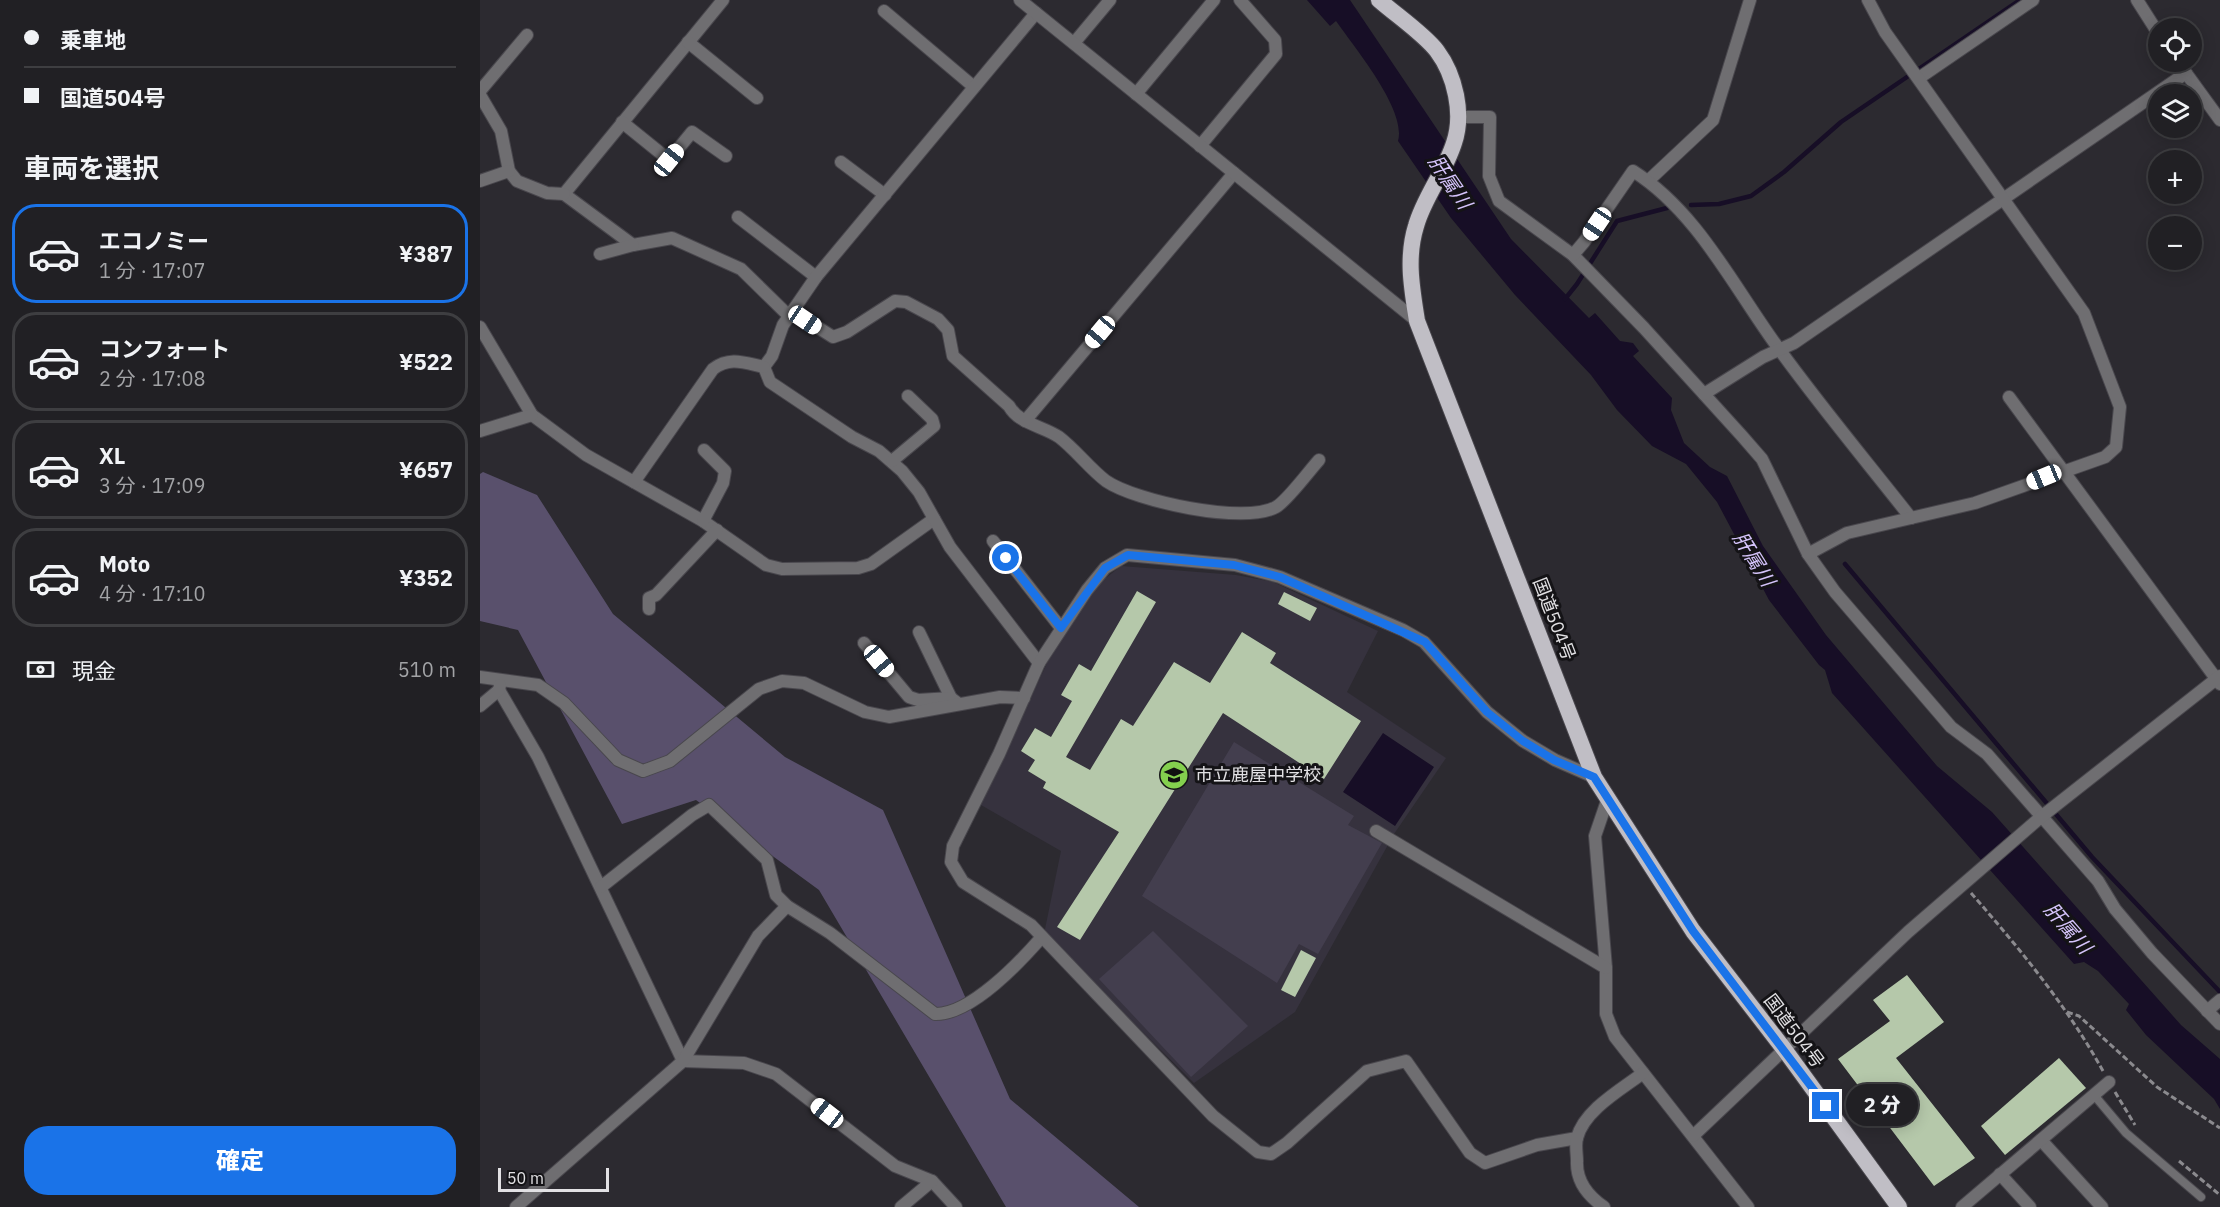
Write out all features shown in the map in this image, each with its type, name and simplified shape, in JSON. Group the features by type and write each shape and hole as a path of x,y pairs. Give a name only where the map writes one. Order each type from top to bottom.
{"highway":[{"name":"国道504号","path":"1379,0 1437,51 1452,78 1457,117 1455,142 1416,225 1410,276 1418,321 1594,777 1693,931 1784,1049 1899,1207"}],"street":[{"path":"564,194 723,0"},
{"path":"893,0 882,14 974,87"},
{"path":"1020,0 1418,321"},
{"path":"1074,43 1110,0"},
{"path":"1136,94 1214,0"},
{"path":"1200,146 1276,54 1275,40 1240,0"},
{"path":"1648,181 1713,120 1750,0"},
{"path":"1808,554 1846,533 1975,503 2105,457 2116,447 2120,407 2084,313 1885,32 1868,0"},
{"path":"1918,78 2033,0"},
{"path":"2137,0 2148,18"},
{"path":"764,367 772,356 783,325 816,277 1036,13"},
{"path":"527,35 480,93 501,131 509,171 517,181 547,193 564,194 633,246"},
{"path":"688,42 757,98"},
{"path":"1704,394 1794,343 2186,73 2220,120"},
{"path":"1457,117 1490,117 1489,176 1499,201 1573,255 1762,459 1808,554 1834,592 1951,727 1987,754 2098,881 2115,909 2152,953 2220,1023"},
{"path":"622,122 669,160 692,132 726,156"},
{"path":"841,162 885,195"},
{"path":"480,181 509,171"},
{"path":"1573,255 1633,171 1648,181 1679,207 1779,350 1911,518"},
{"path":"1025,421 1234,173"},
{"path":"738,217 816,277"},
{"path":"600,254 672,238 741,268 790,314 833,337 847,332 895,301 906,302 938,319 948,330 953,356 1009,406 1014,415 1058,437 1107,482 1146,497 1214,514 1257,512 1276,507 1319,460"},
{"path":"480,327 532,415 586,455 703,521 766,565 782,569 858,568 871,564 934,519"},
{"path":"634,482 713,369 723,362 734,360 764,367"},
{"path":"764,367 770,382 842,431 879,451 892,461 919,492 950,547 1039,663"},
{"path":"892,461 934,426 932,419 908,396"},
{"path":"1693,1136 1908,932 2042,817 2219,680 2009,397"},
{"path":"480,430 532,415"},
{"path":"703,521 723,483 725,471 704,450"},
{"path":"649,609 649,598 656,595 717,530"},
{"path":"993,541 1061,628"},
{"path":"1577,1138 1537,1144 1485,1163 1470,1153 1406,1061 1367,1071 1287,1143 1270,1154 1258,1152 1213,1116 1031,925 963,882 951,862 952,846 1039,663 1061,628 1105,568 1128,555 1234,565 1257,571 1308,588 1425,642 1487,712 1523,741 1554,760 1594,777"},
{"path":"920,632 955,701"},
{"path":"864,643 909,697 918,700 955,701 1000,697 1024,698"},
{"path":"480,676 501,684 538,685 564,703 618,760 643,771 670,761 759,689 782,681 804,683 865,712 888,717 955,701"},
{"path":"480,706 501,684"},
{"path":"501,684 601,887 683,1061"},
{"path":"1608,798 1595,836 1606,968 1606,1014 1615,1037 1748,1207"},
{"path":"601,887 692,815 709,805 766,860 776,895 787,906 830,933 935,1014 956,1012 1015,967 1041,938"},
{"path":"1376,831 1606,968"},
{"path":"516,1207 683,1061 758,936 787,906"},
{"path":"2207,1011 2220,1000"},
{"path":"683,1061 744,1063 776,1074 895,1166 932,1180 956,1207"},
{"path":"1604,1207 1585,1192 1576,1168 1577,1138 1585,1122 1600,1106 1643,1073"},
{"path":"1962,1207 2109,1082"},
{"path":"2041,1140 2102,1207"},
{"path":"2000,1174 2030,1207"},
{"path":"901,1207 932,1180"}],"lane":[{"path":"2094,1095 2126,1133 2201,1197"}],"path":[{"path":"1967,883 2027,958 2087,1042 2137,1127"},
{"path":"2066,1012 2079,1016 2157,1087 2220,1128"},
{"path":"2174,1157 2220,1194"}],"shaded area":[{"path":"483,472 537,495 613,614 785,757 883,810 1010,1099 1139,1207 1006,1207 819,890 696,800 622,824 518,630 480,621 480,474"},
{"path":"1121,566 1236,575 1273,582 1378,631 1347,692 1446,758 1394,834 1295,1012 1194,1083 1044,934 1061,851 981,805 1047,663 1097,585"},
{"path":"1234,742 1354,816 1348,825 1382,843 1318,954 1299,944 1277,983 1142,896"},
{"path":"1153,931 1248,1026 1191,1077 1099,979"}],"water":[{"name":"肝属川","path":"1307,0 1350,0 1511,239 1589,318 1595,313 1620,341 1633,343 1639,351 1633,356 1672,398 1671,410 1684,443 1710,467 1727,476 1763,546 1826,635 1937,766 1992,812 2181,1025 2220,1059 2220,1109 2214,1099 2146,1035 2126,1010 2129,1004 2098,971 2084,962 2074,964 1832,693 1825,670 1769,600 1717,502 1686,464 1652,446 1617,410 1591,375 1515,295 1451,218 1398,141 1399,128 1395,113 1366,62 1336,21 1330,26"},
{"path":"1383,733 1434,767 1395,826 1343,792"}],"building":[{"path":"1137,591 1156,602 1066,757 1090,770 1121,719 1133,726 1174,662 1210,683 1242,632 1276,653 1270,663 1361,721 1324,779 1223,713 1080,940 1057,927 1119,832 1043,788 1046,782 1028,771 1035,760 1021,751 1035,728 1051,737 1072,701 1061,695 1079,664 1091,671"},
{"path":"1284,592 1317,608 1310,621 1278,604"},
{"path":"1301,950 1316,958 1295,997 1281,990"},
{"path":"1907,975 1944,1022 1896,1058 1975,1158 1934,1186 1838,1059 1890,1021 1873,1000"},
{"path":"2059,1058 2086,1088 2005,1155 1981,1126"}],"waterway":[{"path":"1691,205 1719,204 1751,196 1784,172 1841,122 2020,0"},
{"path":"1565,299 1617,221 1667,208"},
{"path":"1845,564 2092,857 2220,992"}],"place":[{"name":"市立鹿屋中学校","path":"1174,775"}],"route":[{"path":"1006,558 1061,628 1105,568 1128,555 1234,565 1280,577 1403,630 1425,642 1487,712 1523,741 1554,760 1594,777 1693,931 1826,1106"}]}
